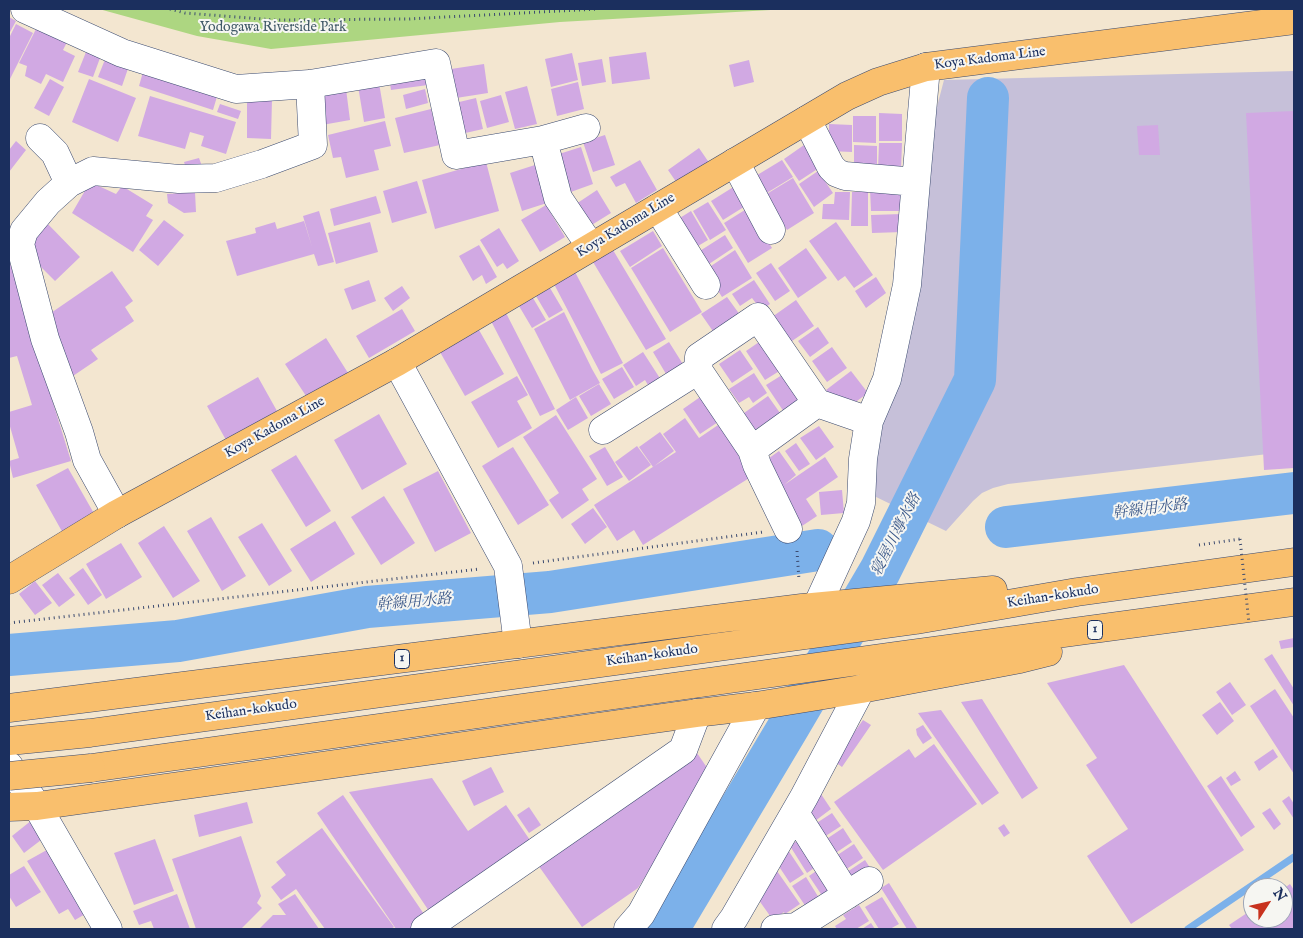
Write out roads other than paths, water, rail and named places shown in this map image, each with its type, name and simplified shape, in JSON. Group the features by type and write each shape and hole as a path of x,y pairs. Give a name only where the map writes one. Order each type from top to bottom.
{"main road":[{"name":"Koya Kadoma Line","path":"9,580 117,514 397,362 847,96 878,82 926,67 1294,20"},
{"name":"Keihan-kokudo","path":"9,741 90,733 916,620 1077,592 1294,562"},
{"name":"1","path":"9,708 805,607 1019,587 1077,592"},
{"name":"1","path":"9,776 91,768 1294,602"},
{"name":"1","path":"9,807 37,806 747,707 870,687 1020,659 1195,616"}],"street":[{"path":"25,9 122,53 236,89 310,84 436,63 456,155 543,140 586,128"},
{"path":"805,607 856,521 861,503 863,459 870,421 888,379 907,285 926,67"},
{"path":"117,514 88,460 45,339 20,244 14,229 70,183 93,171 179,178 216,178 262,164 312,145 310,84"},
{"path":"807,120 831,167 837,173 845,176 916,182"},
{"path":"40,138 55,153 70,183"},
{"path":"543,140 558,198 591,248"},
{"path":"735,162 771,230"},
{"path":"658,208 706,285"},
{"path":"792,528 757,465 752,450 698,370 698,357 758,317 817,403 870,421"},
{"path":"397,362 508,566 518,644"},
{"path":"603,430 698,370"},
{"path":"752,450 817,403"},
{"path":"726,929 870,687"},
{"path":"628,929 641,914 747,707"},
{"path":"425,929 683,750 697,713"},
{"path":"9,766 37,806 108,929"},
{"path":"774,929 815,923 858,888 795,813"}],"waterway":[{"name":"寝屋川導水路","path":"668,929 880,571 975,380 988,98"},
{"name":"幹線用水路","path":"1006,527 1294,493"},
{"name":"幹線用水路","path":"9,655 178,641 367,607 550,592 818,550"},
{"path":"1188,929 1294,857"}],"park label":[{"name":"Yodogawa Riverside Park","path":"273,28"}]}
